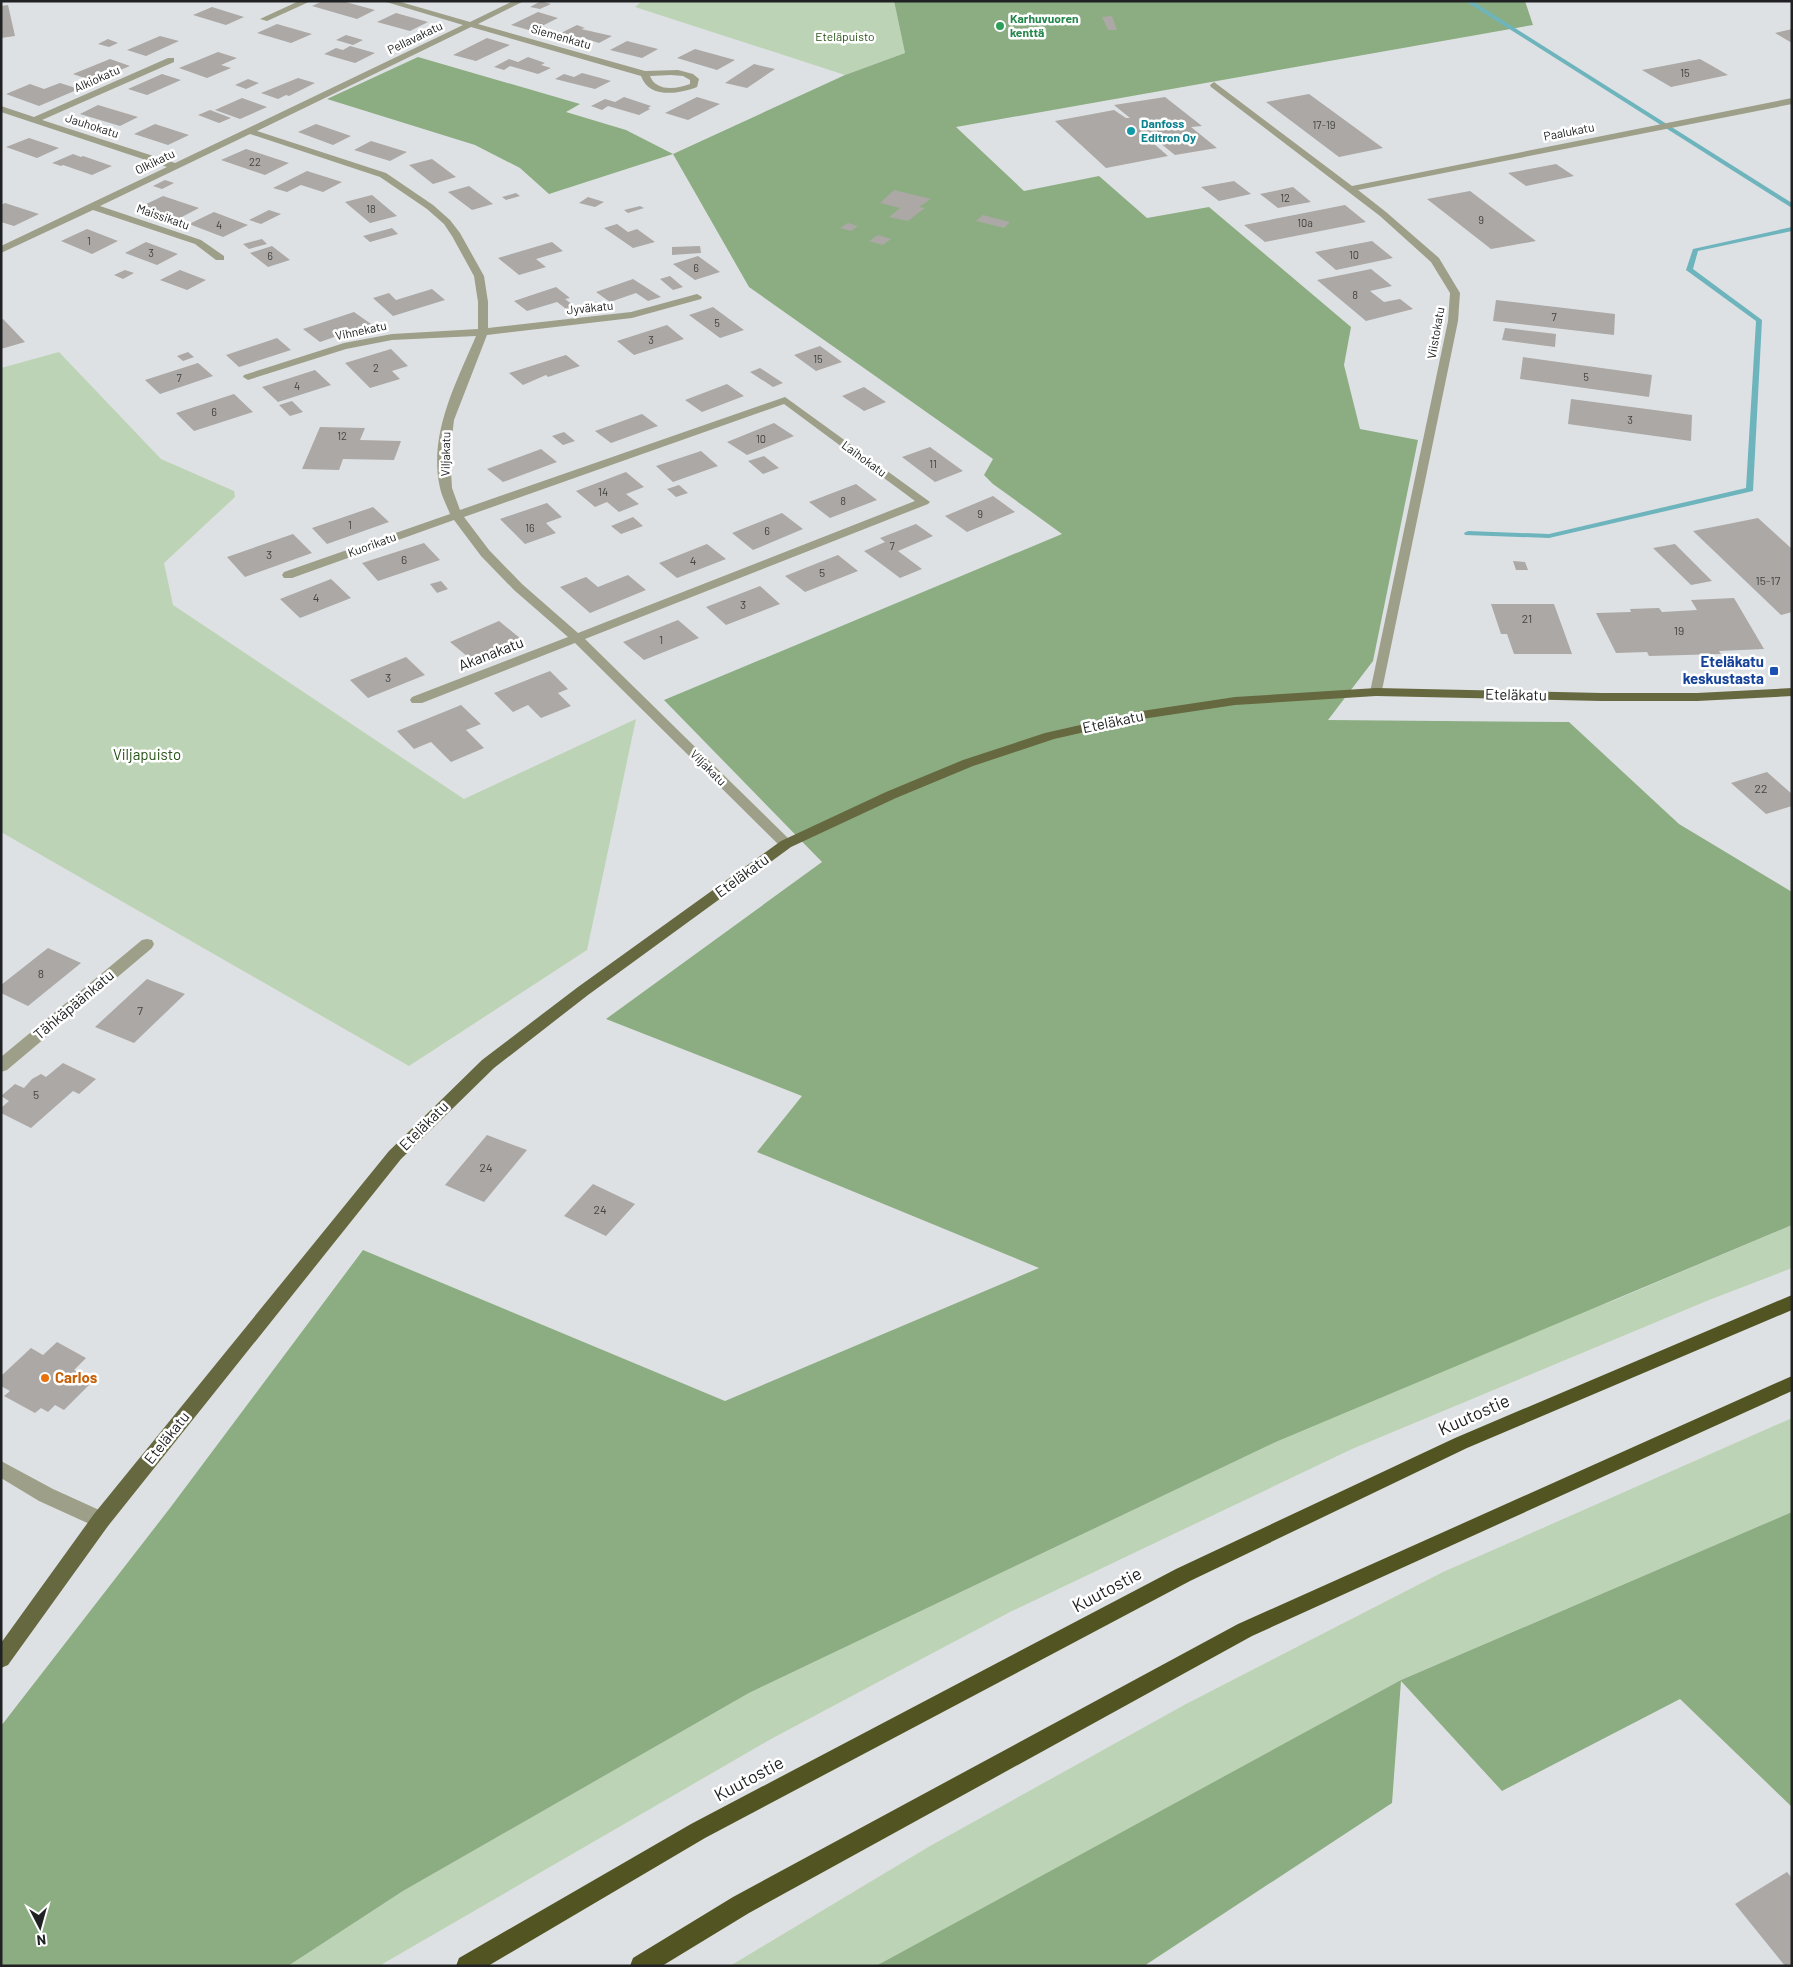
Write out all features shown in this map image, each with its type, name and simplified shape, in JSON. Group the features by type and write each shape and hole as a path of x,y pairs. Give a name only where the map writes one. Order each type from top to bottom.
{"highway":[{"name":"Kuutostie","path":"467,1966 698,1831 1183,1575 1461,1444 1792,1302"},
{"path":"641,1966 741,1905 809,1867 1245,1630 1792,1383"}],"main road":[{"name":"Eteläkatu","path":"1,1659 101,1520 395,1155 488,1064 591,986 786,844 891,795 968,763 1050,736 1142,715 1235,701 1376,692 1697,698 1792,692"}],"street":[{"path":"264,19 307,1"},
{"name":"Siemenkatu","path":"387,1 645,74 690,75 695,79 694,85 683,90 656,88 646,80 645,74"},
{"name":"Pellavakatu","path":"321,97 520,1"},
{"name":"Alkiokatu","path":"34,120 170,60"},
{"name":"Viistokatu","path":"1214,85 1351,189 1435,260 1455,293 1453,321 1376,692"},
{"name":"Olkikatu","path":"1,250 321,97"},
{"name":"Paalukatu","path":"1351,189 1792,101"},
{"name":"Jauhokatu","path":"1,109 174,166"},
{"name":"Viljakatu","path":"249,131 383,175 408,190 430,207 457,235 479,276 483,302 483,332 448,420 444,454 446,488 456,515 485,553 518,586 576,637 786,844"},
{"name":"Maissikatu","path":"94,207 198,242 220,258"},
{"name":"Jyväkatu","path":"483,332 632,316 697,297"},
{"name":"Vihnekatu","path":"248,377 344,346 392,337 483,332"},
{"name":"Laihokatu","path":"456,515 784,400 924,502 576,637"},
{"name":"Kuorikatu","path":"288,575 456,515"},
{"name":"Akanakatu","path":"417,700 576,637"},
{"name":"Tähkäpäänkatu","path":"1,1066 147,944"},
{"path":"1,1469 46,1495 101,1520"}],"green space":[{"name":"Eteläpuisto","path":"642,1 894,1 905,53 845,75 635,7"},
{"path":"894,1 1525,1 1533,25 956,127 1024,191 1099,176 1147,218 1209,207 1351,327 1344,365 1360,429 1418,440 1373,661 1328,720 1569,722 1679,824 1792,892 1792,1225 1278,1441 749,1693 403,1891 288,1966 1,1966 1,1726 170,1508 363,1250 725,1401 1039,1268 757,1152 802,1096 606,1019 822,862 664,700 1062,534 993,484 984,475 993,459 749,287 673,154 845,75 905,53"},
{"path":"418,57 580,104 566,112 626,130 673,154 549,194 520,168 475,145 327,99"},
{"name":"Viljapuisto","path":"59,352 161,459 234,491 235,497 164,563 173,605 464,799 636,719 587,950 409,1066 1,832 1,368"},
{"path":"1792,1225 1792,1268 1709,1300 1352,1449 1010,1612 771,1739 379,1966 288,1966 403,1891 749,1693 1278,1441 1326,1409 1615,1300"},
{"path":"1792,1418 1792,1512 1401,1680 878,1966 730,1966 930,1846 1186,1704 1443,1572"},
{"path":"1792,1512 1792,1807 1680,1699 1502,1791 1401,1681 1392,1803 1144,1966 876,1966 1401,1680"}],"building":[{"path":"323,1 342,1 375,10 357,19 312,6"},
{"path":"541,1 551,4 540,9 530,7"},
{"path":"8,5 15,36 1,38 1,6"},
{"path":"212,7 244,17 226,25 193,15"},
{"path":"538,12 558,18 532,31 511,25"},
{"path":"396,13 428,22 410,31 377,22"},
{"path":"1112,16 1117,30 1108,30 1102,17"},
{"path":"277,24 312,34 291,43 257,33"},
{"path":"577,25 585,28 581,29 612,36 599,43 586,39 576,44 553,37"},
{"path":"1792,29 1792,43 1775,33"},
{"path":"346,35 363,40 353,45 336,40"},
{"path":"160,36 179,41 146,56 127,50"},
{"path":"487,38 510,45 476,61 453,55"},
{"path":"108,39 118,43 109,47 98,44"},
{"path":"627,41 658,49 642,58 610,50"},
{"path":"350,46 375,53 355,63 324,54 336,48 343,50"},
{"path":"695,49 735,60 717,70 677,58"},
{"path":"218,52 237,58 221,65 231,68 207,78 179,68"},
{"path":"528,57 545,63 541,65 551,68 538,74 510,66 504,70 494,67 509,59 518,62"},
{"path":"110,59 130,66 93,81 73,74"},
{"path":"1700,59 1728,75 1671,87 1642,70"},
{"path":"754,64 775,69 747,88 725,83"},
{"path":"582,73 611,81 595,89 555,79 564,74 574,77"},
{"path":"162,74 181,80 147,95 128,89"},
{"path":"298,78 315,83 289,96 286,95 278,99 261,93"},
{"path":"248,79 259,83 246,89 235,85"},
{"path":"60,83 79,89 39,106 6,94 30,84 44,89"},
{"path":"1309,94 1383,148 1339,157 1266,102"},
{"path":"624,97 651,106 648,108 650,109 639,115 608,106 602,110 591,106 605,99 615,102"},
{"path":"697,97 720,104 688,120 665,113"},
{"name":"Danfoss Editron Oy","path":"1165,97 1202,126 1191,127 1217,148 1175,155 1150,135 1145,136 1168,156 1106,168 1055,121 1114,110 1126,118 1130,118 1114,105"},
{"path":"242,98 267,107 240,119 215,110"},
{"path":"98,105 138,117 120,126 80,114"},
{"path":"210,110 231,118 219,123 198,115"},
{"path":"155,124 189,135 168,145 134,134"},
{"path":"316,124 351,136 333,145 298,132"},
{"path":"29,138 59,148 37,158 6,147"},
{"path":"371,141 407,152 390,161 354,150"},
{"path":"246,149 289,163 265,175 221,160"},
{"path":"73,154 112,166 92,175 52,163"},
{"path":"432,159 456,177 433,184 409,165"},
{"path":"1556,164 1574,176 1526,186 1508,173"},
{"path":"307,171 342,182 323,192 301,185 287,192 273,188"},
{"path":"165,180 174,183 162,189 153,186"},
{"path":"1234,181 1251,194 1219,201 1201,187"},
{"path":"469,186 493,204 472,210 448,192"},
{"path":"1293,187 1311,202 1278,208 1260,194"},
{"path":"894,190 931,199 919,207 925,208 908,221 889,217 900,208 880,203"},
{"path":"1470,191 1536,241 1491,249 1427,199"},
{"path":"516,193 520,196 506,200 502,197"},
{"path":"372,195 397,216 370,223 345,202"},
{"path":"163,196 199,208 176,220 140,207"},
{"path":"588,197 604,202 595,207 579,203"},
{"path":"5,203 39,214 14,226 1,222 1,205"},
{"path":"1345,205 1366,222 1265,242 1244,225"},
{"path":"640,206 644,208 628,213 624,210"},
{"path":"269,210 281,214 261,224 249,220"},
{"path":"214,212 248,225 223,237 189,224"},
{"path":"983,215 1010,222 1004,228 976,221"},
{"path":"848,223 858,226 851,231 840,228"},
{"path":"617,224 628,232 637,229 655,242 633,248 604,228"},
{"path":"392,228 398,234 370,242 363,236"},
{"path":"87,229 118,241 92,254 61,241"},
{"path":"878,235 891,239 883,245 869,241"},
{"path":"262,239 267,244 249,249 243,244"},
{"path":"1372,241 1393,258 1336,270 1315,252"},
{"path":"146,242 178,254 157,265 125,253"},
{"path":"552,242 563,251 536,259 546,267 519,275 498,258"},
{"path":"272,246 290,260 268,267 250,253"},
{"path":"700,246 701,253 672,255 672,247"},
{"path":"698,256 720,272 695,280 673,264"},
{"path":"1371,269 1392,286 1370,291 1384,302 1400,299 1413,309 1366,321 1317,280"},
{"path":"125,270 134,273 123,279 114,275"},
{"path":"180,270 206,280 187,290 160,280"},
{"path":"670,276 683,287 673,290 660,279"},
{"path":"633,279 661,297 648,301 636,293 610,302 596,292"},
{"path":"556,287 570,298 565,299 577,308 569,311 557,302 527,311 514,301"},
{"path":"432,289 445,300 393,316 373,298 389,293 396,300"},
{"path":"1496,300 1615,314 1614,335 1493,321"},
{"path":"713,307 744,330 720,338 689,315"},
{"path":"354,312 371,324 320,342 303,329"},
{"path":"1,319 3,319 25,342 1,349"},
{"path":"667,325 684,339 634,355 617,341"},
{"path":"1505,328 1556,334 1555,347 1502,340"},
{"path":"277,338 291,350 239,367 226,355"},
{"path":"820,346 842,362 816,371 794,355"},
{"path":"391,349 408,366 392,371 400,379 370,388 345,363"},
{"path":"188,352 194,357 183,361 177,356"},
{"path":"566,355 580,366 548,377 546,375 523,385 509,373"},
{"path":"1523,357 1652,375 1649,397 1520,379"},
{"path":"198,363 213,376 160,394 145,380"},
{"path":"760,368 783,383 773,387 750,372"},
{"path":"315,370 331,385 278,402 262,387"},
{"path":"727,384 744,396 702,412 685,400"},
{"path":"864,387 886,402 864,411 842,396"},
{"path":"234,394 253,412 194,431 176,413"},
{"path":"1571,399 1692,415 1691,441 1568,424"},
{"path":"292,401 303,412 290,416 279,405"},
{"path":"642,414 658,426 611,443 595,431"},
{"path":"774,423 794,436 747,455 727,442"},
{"path":"320,427 365,428 360,440 401,441 394,460 343,459 339,470 302,469"},
{"path":"564,432 575,441 563,445 552,436"},
{"path":"930,447 963,471 935,482 902,457"},
{"path":"541,449 557,462 503,482 487,469"},
{"path":"701,451 718,466 673,482 656,466"},
{"path":"764,456 779,468 763,474 748,461"},
{"path":"626,472 644,487 626,494 639,504 619,512 607,502 595,507 576,491"},
{"path":"856,484 877,500 830,518 809,502"},
{"path":"679,485 688,493 676,497 667,489"},
{"path":"993,496 1015,512 967,532 945,516"},
{"path":"547,503 562,517 546,523 556,533 525,544 500,519"},
{"path":"373,507 389,522 327,544 312,528"},
{"path":"782,513 803,529 753,550 732,533"},
{"path":"633,517 643,526 621,534 611,526"},
{"path":"1758,518 1792,549 1792,612 1781,615 1693,531"},
{"path":"916,524 933,536 898,551 922,569 900,578 864,551 885,542 880,538"},
{"path":"293,534 312,553 245,577 227,557"},
{"path":"424,543 440,560 378,581 362,563"},
{"path":"707,544 726,559 677,578 659,563"},
{"path":"1675,544 1712,581 1691,585 1653,548"},
{"path":"838,555 858,571 805,592 785,576"},
{"path":"1513,561 1525,562 1528,570 1516,570"},
{"path":"628,575 646,590 590,613 560,587 586,577 598,587"},
{"path":"331,579 351,598 300,618 280,599"},
{"path":"441,581 448,589 437,593 430,584"},
{"path":"760,586 780,604 726,625 706,607"},
{"path":"1734,598 1764,649 1719,651 1721,654 1649,656 1647,652 1616,653 1596,613 1631,612 1630,609 1659,608 1662,612 1697,610 1691,600"},
{"path":"1491,604 1554,604 1572,654 1514,654 1507,634 1501,634"},
{"path":"678,620 699,638 644,660 623,642"},
{"path":"499,621 521,639 473,661 450,642"},
{"path":"406,657 425,675 368,698 350,680"},
{"path":"550,671 568,689 558,693 571,706 541,718 528,705 513,712 494,693"},
{"path":"461,705 481,724 466,730 484,748 451,762 431,742 414,749 397,731"},
{"path":"1767,772 1792,794 1792,806 1766,814 1731,783"},
{"path":"48,948 81,963 28,1006 1,993 1,985"},
{"path":"147,979 185,994 134,1043 95,1027"},
{"path":"63,1063 96,1079 79,1094 73,1091 31,1128 1,1113 1,1108 9,1101 1,1096 15,1084 24,1088 32,1079 41,1074 46,1077"},
{"path":"487,1135 527,1150 484,1202 445,1185"},
{"path":"593,1184 635,1204 606,1236 564,1216"},
{"name":"Carlos","path":"57,1342 86,1358 74,1370 93,1381 64,1410 55,1405 48,1412 41,1408 35,1413 4,1396 10,1391 1,1386 1,1376 31,1348 43,1355"},
{"path":"1787,1872 1792,1878 1792,1966 1785,1966 1735,1904"}],"waterway":[{"path":"1468,1 1792,206"},
{"path":"1468,533 1549,536 1750,489 1759,320 1689,270 1695,250 1792,229"}],"place":[{"name":"Karhuvuoren kenttä","path":"1000,26"},
{"name":"Danfoss Editron Oy","path":"1131,131"},
{"name":"Eteläkatu keskustasta","path":"1774,671"},
{"name":"Carlos","path":"45,1378"}]}
